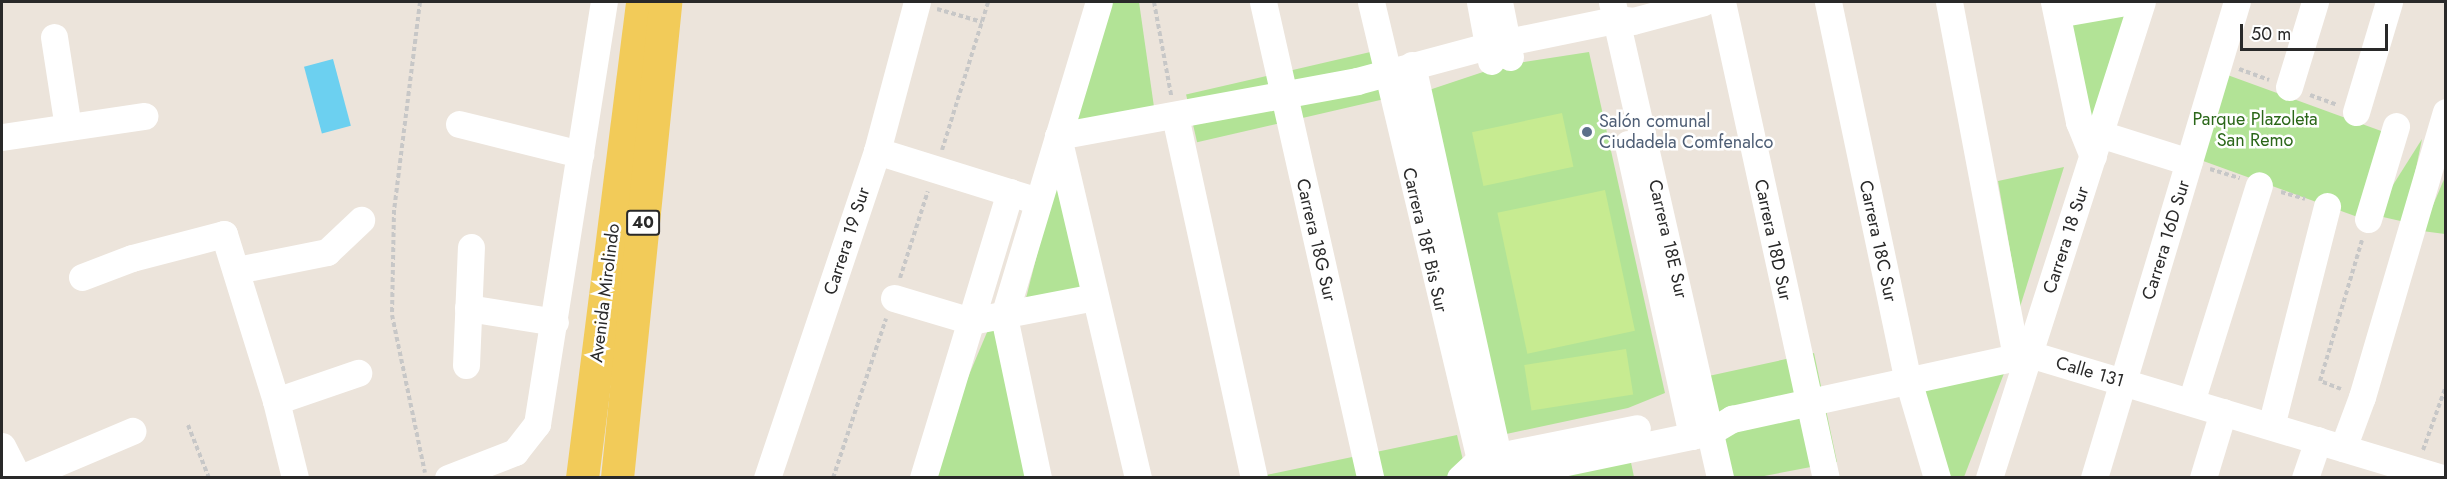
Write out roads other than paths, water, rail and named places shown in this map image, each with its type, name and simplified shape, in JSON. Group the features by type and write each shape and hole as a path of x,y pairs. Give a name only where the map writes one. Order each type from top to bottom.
{"main road":[{"name":"Avenida Mirolindo","path":"582,477 642,2"},
{"name":"Avenida Mirolindo","path":"617,477 665,2"}],"street":[{"path":"448,477 515,452 530,436 543,399 604,2"},
{"name":"Carrera 19 Sur","path":"767,477 877,151 916,2"},
{"path":"1038,477 1004,316 1099,2"},
{"name":"Carrera 18G Sur","path":"1263,2 1370,477"},
{"name":"Carrera 18F Bis Sur","path":"1371,2 1387,79 1485,470"},
{"path":"1480,2 1499,51"},
{"path":"1499,2 1499,51"},
{"path":"1058,136 1357,81 1413,74 1615,19 1704,2"},
{"name":"Carrera 18D Sur","path":"1722,2 1826,477"},
{"name":"Carrera 18C Sur","path":"1828,2 1908,380 1937,477"},
{"path":"1949,2 2023,355"},
{"path":"2126,2 2056,8 2079,122 2096,145 2189,162"},
{"name":"Carrera 18 Sur","path":"1989,477 2023,355 2096,145 2142,2"},
{"name":"Carrera 16D Sur","path":"2094,477 2237,2"},
{"path":"2289,87 2315,2"},
{"path":"2356,112 2389,2"},
{"name":"Carrera 18E Sur","path":"1615,19 1706,424 1720,477"},
{"path":"54,37 68,127"},
{"name":"Carrera 18F Bis Sur","path":"1413,74 1485,470"},
{"path":"2305,477 2331,444 2362,397 2445,112"},
{"path":"2,137 144,116"},
{"path":"1175,116 1254,477"},
{"path":"459,124 482,133 580,154"},
{"path":"2368,219 2396,126"},
{"path":"1058,136 1137,477"},
{"path":"877,151 1038,201"},
{"path":"2380,181 2421,193"},
{"path":"2192,402 2259,184"},
{"path":"923,477 1010,192"},
{"path":"2271,426 2327,206"},
{"path":"237,270 327,252 361,220"},
{"path":"82,277 132,258 220,232 229,240 276,401 295,477"},
{"path":"466,365 471,247"},
{"path":"894,298 971,321 1095,297"},
{"path":"468,308 555,322"},
{"name":"Calle 131","path":"1485,470 1598,457 1706,424 2023,355 2192,402 2331,444 2414,473 2442,477"},
{"path":"276,401 358,373"},
{"path":"2203,477 2223,412"},
{"path":"2,446 19,477 132,431"}],"water":[{"path":"333,59 351,126 322,133 304,67"}],"place":[{"name":"Salón comunal Ciudadela Comfenalco","path":"1587,132"}],"park label":[{"name":"Parque Plazoleta San Remo","path":"2255,130"}]}
